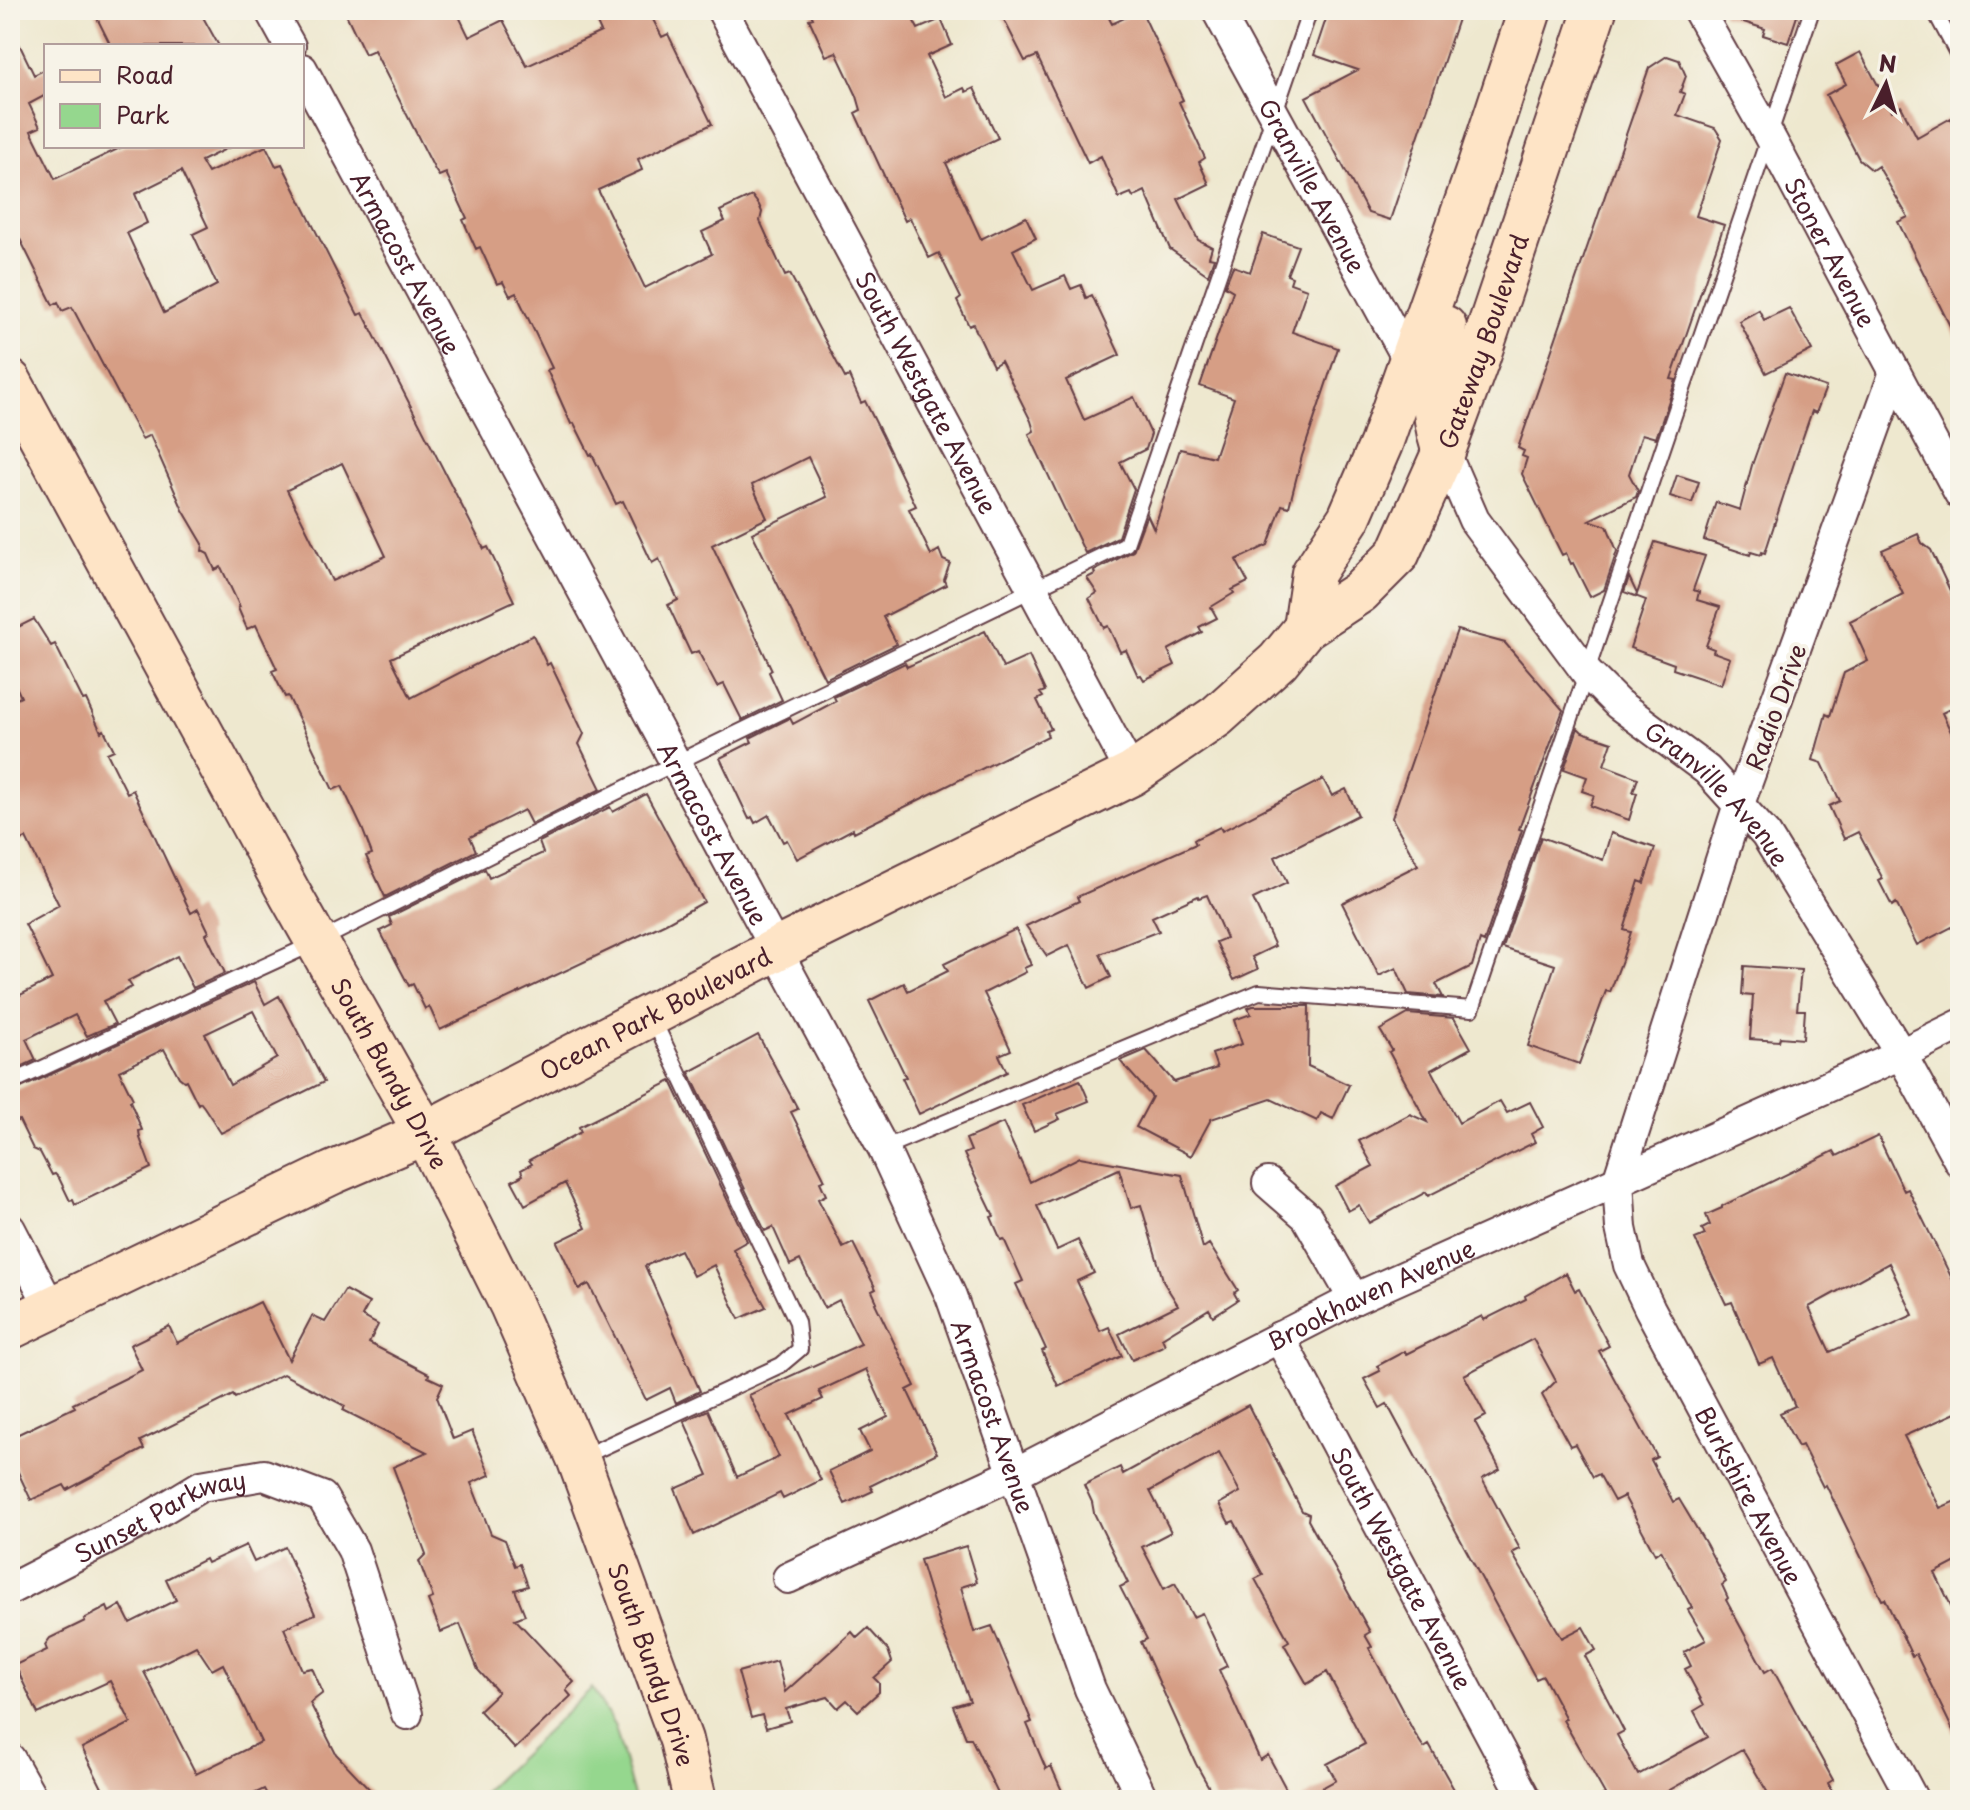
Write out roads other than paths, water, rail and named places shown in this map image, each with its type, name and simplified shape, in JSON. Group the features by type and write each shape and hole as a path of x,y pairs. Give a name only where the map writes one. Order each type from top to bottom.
{"main road":[{"path":"1305,628 1313,573 1349,518 1381,444 1530,10"},
{"name":"Gateway Boulevard","path":"1278,661 1305,628 1360,592 1398,554 1444,451 1479,356 1595,10"},
{"path":"1444,451 1435,426 1433,382 1440,340 1473,239 1476,174"},
{"path":"1360,592 1371,526 1408,429 1413,399 1409,361"},
{"name":"South Bundy Drive","path":"10,381 425,1133 511,1305 578,1458 681,1740 695,1800"},
{"name":"Ocean Park Boulevard","path":"10,1328 332,1173 425,1133 777,949 1132,774 1217,716 1278,661"}],"street":[{"path":"270,10 289,44"},
{"name":"South Westgate Avenue","path":"722,10 1132,774"},
{"name":"Granville Avenue","path":"1217,10 1409,361"},
{"name":"Stoner Avenue","path":"1698,10 1768,134 1960,494"},
{"name":"Armacost Avenue","path":"304,73 883,1148 951,1296 1090,1689 1143,1800"},
{"name":"Radio Drive","path":"1618,1181 1739,804 1895,372"},
{"name":"Granville Avenue","path":"1444,451 1474,520 1587,673 1618,704 1707,770 1766,835 1901,1054 1960,1162"},
{"name":"Brookhaven Avenue","path":"788,1578 1015,1473 1354,1299 1960,1025"},
{"name":"Burkshire Avenue","path":"1618,1181 1626,1253 1650,1309 1913,1800"},
{"path":"1268,1183 1307,1217 1354,1299"},
{"path":"10,1229 51,1308"},
{"name":"South Westgate Avenue","path":"1279,1337 1526,1800"},
{"name":"Sunset Parkway","path":"10,1589 143,1521 201,1486 264,1475 322,1497 330,1510 353,1550 407,1714"},
{"path":"10,1759 33,1800"}],"lane":[{"path":"10,1083 317,942 676,762 1126,544 1310,10"},
{"path":"883,1148 1259,992 1472,1009 1812,10"},
{"path":"1934,10 1960,59"},
{"path":"578,1458 781,1365 800,1349 797,1322 651,1015"}]}
